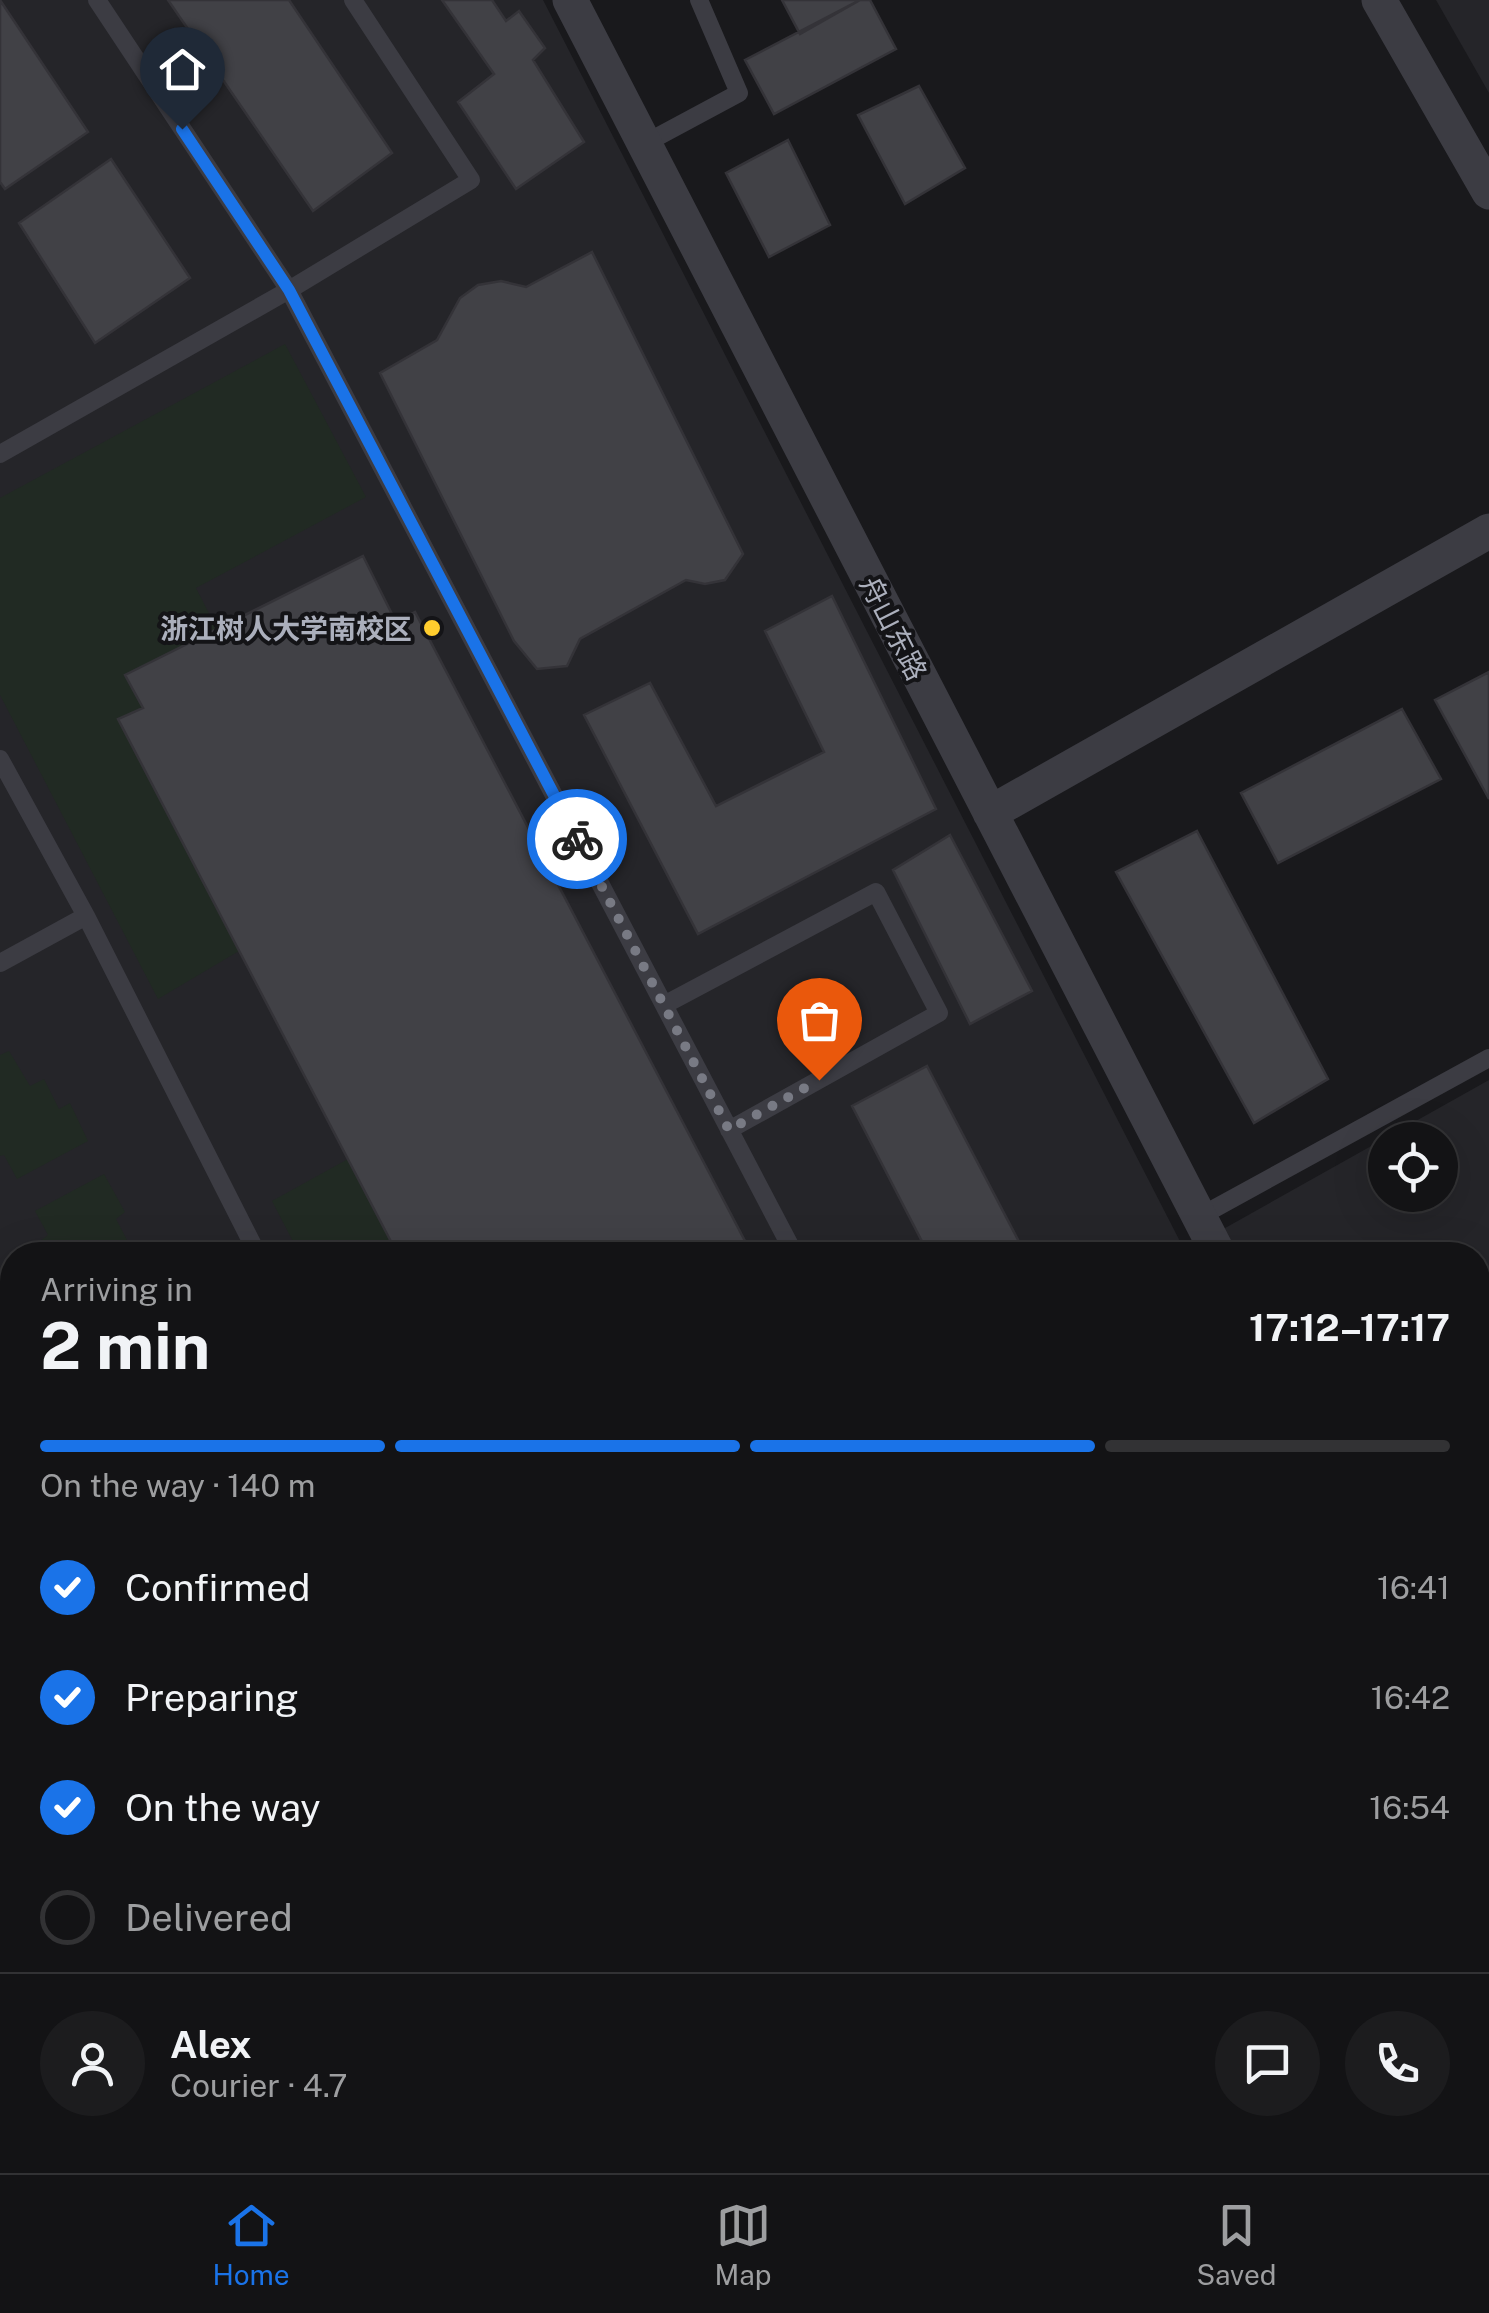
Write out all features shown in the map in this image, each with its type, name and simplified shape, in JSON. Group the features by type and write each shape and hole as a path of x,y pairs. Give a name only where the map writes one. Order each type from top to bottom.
{"street":[{"name":"舟山东路","path":"570,0 1212,1242"},
{"path":"1379,0 1489,192"},
{"path":"990,814 1489,531"}],"lane":[{"path":"97,0 289,290 787,1242"},
{"path":"0,454 289,290 471,180 352,0"},
{"path":"644,144 740,93 699,0"},
{"path":"0,759 86,916 251,1242"},
{"path":"664,1005 876,892 939,1012 729,1130"},
{"path":"0,963 86,916"},
{"path":"1200,1218 1489,1058"}],"shaded area":[{"name":"浙江树人大学南校区","path":"0,0 543,0 1180,1242 0,1242"},
{"path":"1436,0 1489,0 1489,93"},
{"path":"285,344 366,497 196,588 217,629 126,676 143,708 118,719 239,951 158,999 0,695 0,498"},
{"path":"9,1051 30,1086 44,1079 59,1109 70,1103 88,1141 17,1179 4,1155 0,1156 0,1055"},
{"path":"1489,1080 1489,1242 1224,1242 1218,1232 1368,1148 1368,1212 1458,1212 1458,1122 1414,1122"},
{"path":"348,1159 391,1242 293,1242 272,1201"},
{"path":"104,1174 125,1212 116,1219 128,1242 39,1242 48,1235 35,1211"}],"building":[{"path":"0,0 88,132 5,189 0,182"},
{"path":"168,0 289,0 392,153 313,211"},
{"path":"442,0 492,0 506,21 519,11 545,48 533,60 584,142 516,189 458,102 494,74"},
{"path":"782,0 860,0 800,34"},
{"path":"860,0 870,0 896,49 774,114 745,60"},
{"path":"919,86 965,168 905,204 858,115"},
{"path":"788,140 830,225 769,257 726,173"},
{"path":"111,159 190,278 95,343 19,223"},
{"path":"592,252 743,554 725,580 705,584 686,580 580,639 567,666 537,669 514,641 380,373 437,340 460,298 478,285 501,281 526,287"},
{"path":"363,556 396,622 415,612 745,1241 391,1242 118,719 143,708 125,675"},
{"path":"832,596 936,809 698,934 584,715 650,683 716,806 824,752 765,631"},
{"path":"1489,672 1489,799 1435,700"},
{"path":"1402,709 1441,779 1278,863 1241,793"},
{"path":"1197,831 1328,1079 1254,1123 1116,872"},
{"path":"950,835 1032,991 970,1024 893,870"},
{"path":"927,1066 1019,1242 922,1242 852,1106"}],"way so far":[{"path":"577,839 729,1130 819,1080"}],"place":[{"name":"浙江树人大学南校区","path":"432,628"}],"route":[{"path":"182,129 289,290 577,839"}]}
